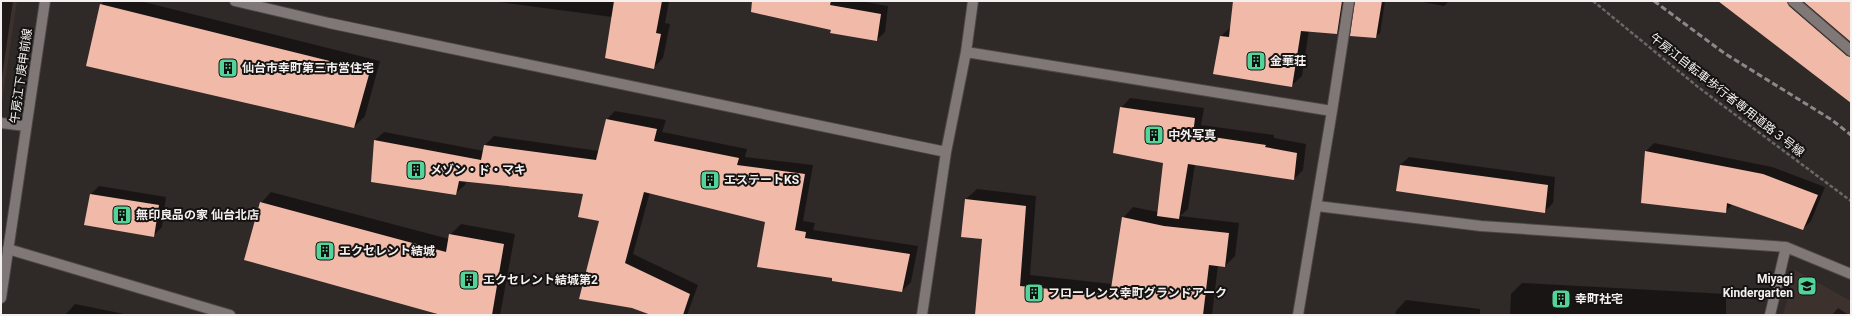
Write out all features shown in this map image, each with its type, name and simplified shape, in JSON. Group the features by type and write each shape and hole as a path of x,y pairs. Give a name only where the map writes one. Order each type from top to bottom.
{"street":[{"name":"午房江下庚申前線","path":"1,298 45,1"},
{"path":"235,1 329,23 946,152"},
{"path":"922,315 946,152 966,52 973,1"},
{"path":"1298,315 1317,206 1349,1"},
{"path":"1793,1 1851,51"},
{"path":"966,52 1332,111"},
{"path":"1,123 26,126"},
{"path":"1317,206 1481,226 1786,247 1851,274"},
{"path":"1770,315 1786,247"},
{"path":"8,249 230,315"}],"path":[{"name":"午房江自転車歩行者専用道路３号線","path":"1593,1 1698,87 1851,201"}],"shaded area":[{"path":"1,1 17,1 1,109"},
{"name":"Miyagi Kindergarten","path":"1795,270 1851,301 1851,315 1783,315"}],"building":[{"path":"614,1 662,1 656,33 661,34 654,69 605,58"},
{"path":"752,1 831,1 830,5 881,14 877,41 830,33 831,30 751,12"},
{"path":"1233,1 1342,1 1337,34 1301,31 1292,87 1213,74 1220,36 1229,37"},
{"path":"1355,1 1382,1 1376,38 1350,36"},
{"path":"1718,1 1787,1 1789,6 1847,56 1851,57 1851,103"},
{"path":"1803,1 1851,1 1851,42"},
{"name":"仙台市幸町第三市営住宅","path":"100,4 370,71 354,128 86,66"},
{"path":"1120,107 1195,118 1193,134 1266,145 1265,147 1297,153 1294,180 1188,164 1179,219 1157,216 1163,163 1113,153"},
{"path":"606,119 657,129 654,141 739,158 737,165 805,174 795,230 806,232 805,238 910,254 902,292 832,281 832,278 757,267 765,222 644,192 625,263 690,294 683,315 651,315 632,308 579,299 599,221 578,217 583,194 459,181 456,195 371,182 374,140 481,160 484,145 596,160"},
{"path":"1645,151 1763,174 1818,195 1803,230 1727,203 1726,213 1641,203"},
{"path":"1400,165 1548,185 1545,213 1396,191"},
{"name":"無印良品の家 仙台北店","path":"90,194 159,205 154,237 84,225"},
{"path":"965,199 1026,206 1020,286 1110,295 1122,217 1164,226 1229,233 1225,267 1209,265 1203,315 975,315 982,239 961,237"},
{"path":"260,202 446,252 449,234 504,244 492,315 441,315 244,260"}],"railway":[{"path":"1654,1 1724,53 1832,120 1851,135"}],"place":[{"name":"金華荘","path":"1256,61"},
{"name":"仙台市幸町第三市営住宅","path":"228,68"},
{"name":"中外写真","path":"1154,135"},
{"name":"メゾン・ド・マキ","path":"416,170"},
{"name":"エステートKS","path":"710,180"},
{"name":"無印良品の家 仙台北店","path":"122,215"},
{"name":"エクセレント結城","path":"325,251"},
{"name":"エクセレント結城第2","path":"469,280"},
{"name":"Miyagi Kindergarten","path":"1807,286"},
{"name":"フローレンス幸町グランドアーク","path":"1034,293"},
{"name":"幸町社宅","path":"1561,299"}]}
